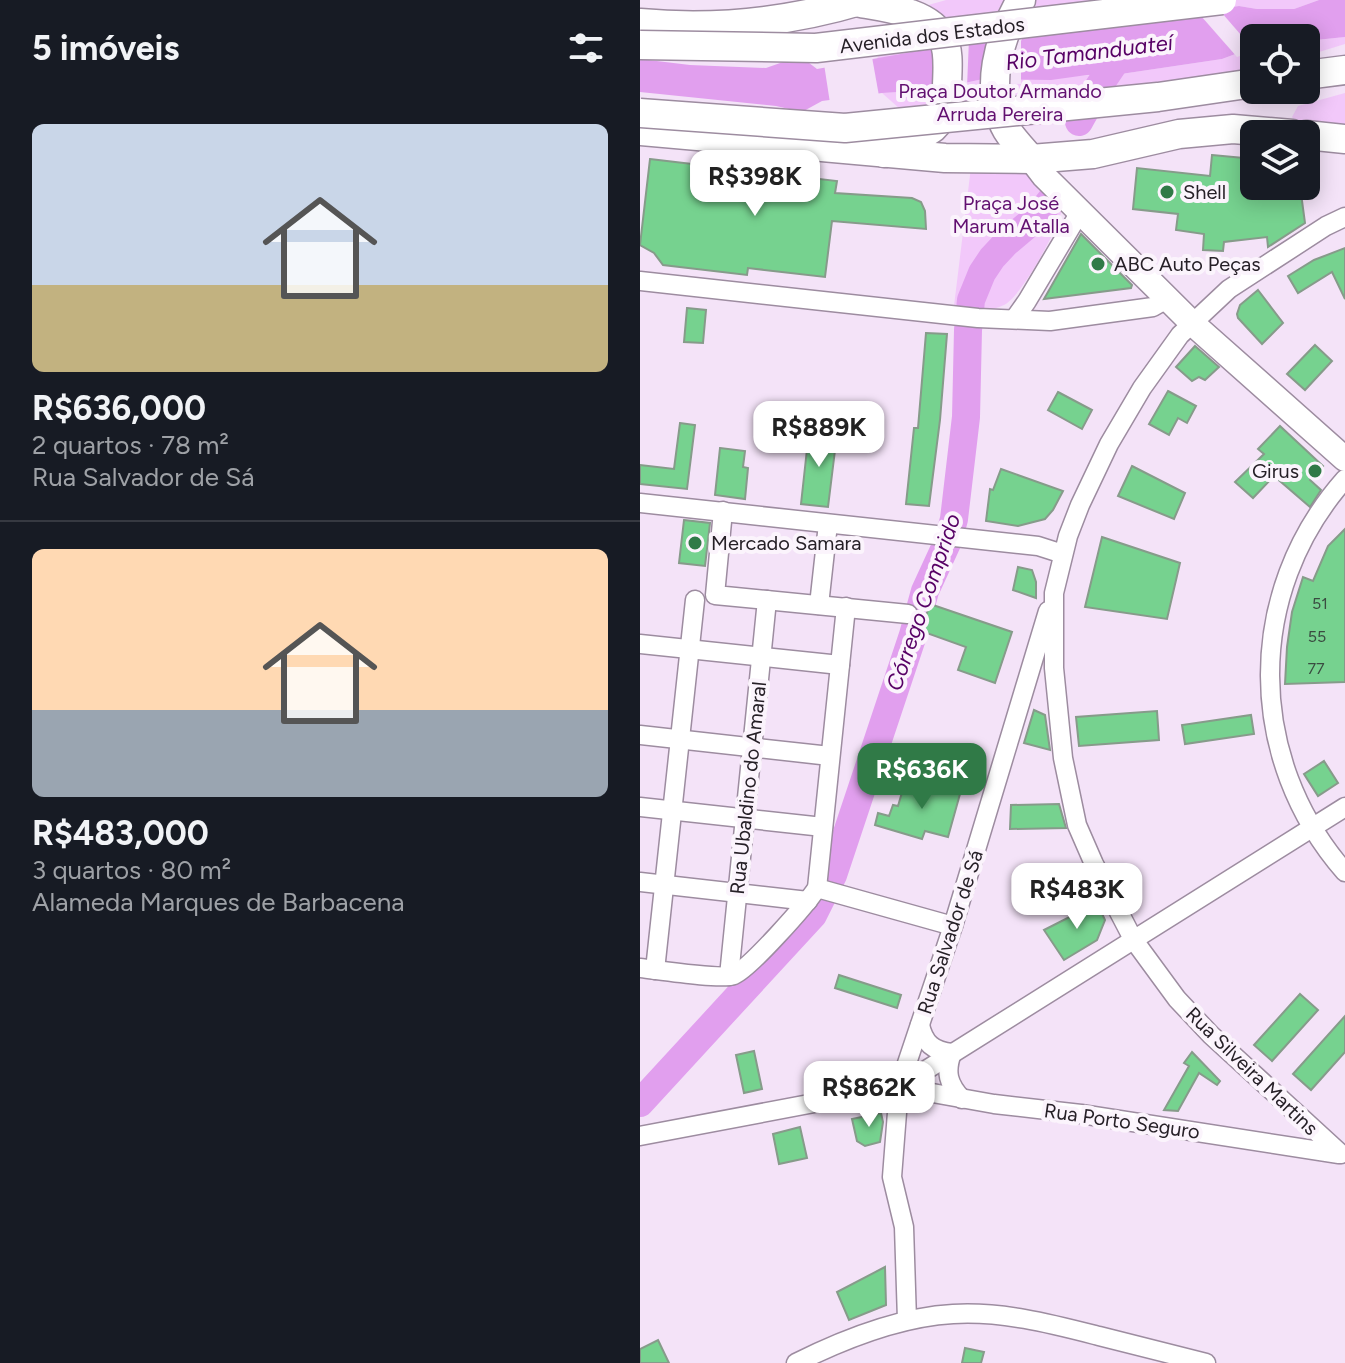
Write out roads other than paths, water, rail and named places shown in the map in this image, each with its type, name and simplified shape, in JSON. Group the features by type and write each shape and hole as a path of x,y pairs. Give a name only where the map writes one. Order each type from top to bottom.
{"highway":[{"name":"Avenida dos Estados","path":"640,45 816,48 1222,0"},
{"name":"Avenida dos Estados","path":"640,23 744,25 821,12 859,1"},
{"path":"859,1 919,17 934,27 945,46 947,84 942,116 933,127 883,153"},
{"path":"1015,12 999,47 996,65 999,106 1009,133 1031,159"},
{"path":"1320,73 1345,70"},
{"path":"640,113 845,128 1158,97 1240,85"},
{"path":"640,131 945,158 1031,159 1093,154 1179,134 1240,130"},
{"path":"1009,133 1063,149 1093,154"},
{"path":"1320,136 1345,139"}],"main road":[{"path":"1031,159 1044,176 1193,324 1345,459"}],"street":[{"path":"1015,318 1080,212"},
{"name":"Rua Silveira Martins","path":"1343,1155 1211,1035 1177,999 1133,939 1088,851 1070,796 1058,724 1054,593 1063,554 1080,505 1125,414 1180,335 1229,289 1345,217"},
{"path":"640,281 971,317 1050,321 1153,307 1167,299"},
{"path":"1345,479 1317,516 1296,555 1278,604 1270,652 1270,695 1276,738 1292,788 1312,827 1345,872"},
{"path":"640,503 1038,546 1063,554"},
{"path":"723,511 715,595 908,614"},
{"path":"819,605 828,524"},
{"name":"Rua Salvador de Sá","path":"907,1320 904,1227 892,1177 899,1087 953,926 1054,593"},
{"path":"695,600 664,885 648,969 729,976 746,965 819,892 846,607"},
{"name":"Rua Ubaldino do Amaral","path":"729,976 767,600"},
{"path":"640,644 840,665"},
{"path":"640,735 830,756"},
{"path":"640,807 823,827"},
{"path":"640,1136 899,1087 1345,807"},
{"path":"640,882 738,893 819,892 953,926"},
{"path":"920,1025 925,1041 931,1047 952,1053"},
{"path":"952,1053 947,1074 950,1084 962,1099"},
{"name":"Rua Porto Seguro","path":"899,1087 1343,1155"},
{"path":"796,1363 907,1320 954,1314 1042,1321 1206,1363"}],"water":[{"name":"Rio Tamanduateí","path":"1319,0 1345,0 1345,37 1320,40 1320,24 1240,24 1240,52 1222,59 1121,74 1051,80 983,79 932,90 822,101 802,112 776,106 640,92 640,59 690,65 766,68 800,56 817,69 923,50 1239,6 1294,9"}],"waterway":[{"name":"Córrego Comprido","path":"1079,122 1124,49"},
{"name":"Córrego Comprido","path":"640,1103 813,915 833,875 925,591 948,541 954,519 966,417 971,300 992,258 1038,216 1054,196"}],"place":[{"name":"Shell","path":"1167,192"},
{"name":"ABC Auto Peças","path":"1098,264"},
{"name":"Girus","path":"1315,471"},
{"name":"Mercado Samara","path":"695,543"}],"park label":[{"name":"Praça Doutor Armando Arruda Pereira","path":"1000,102"},
{"name":"Praça José Marum Atalla","path":"1011,214"}]}
